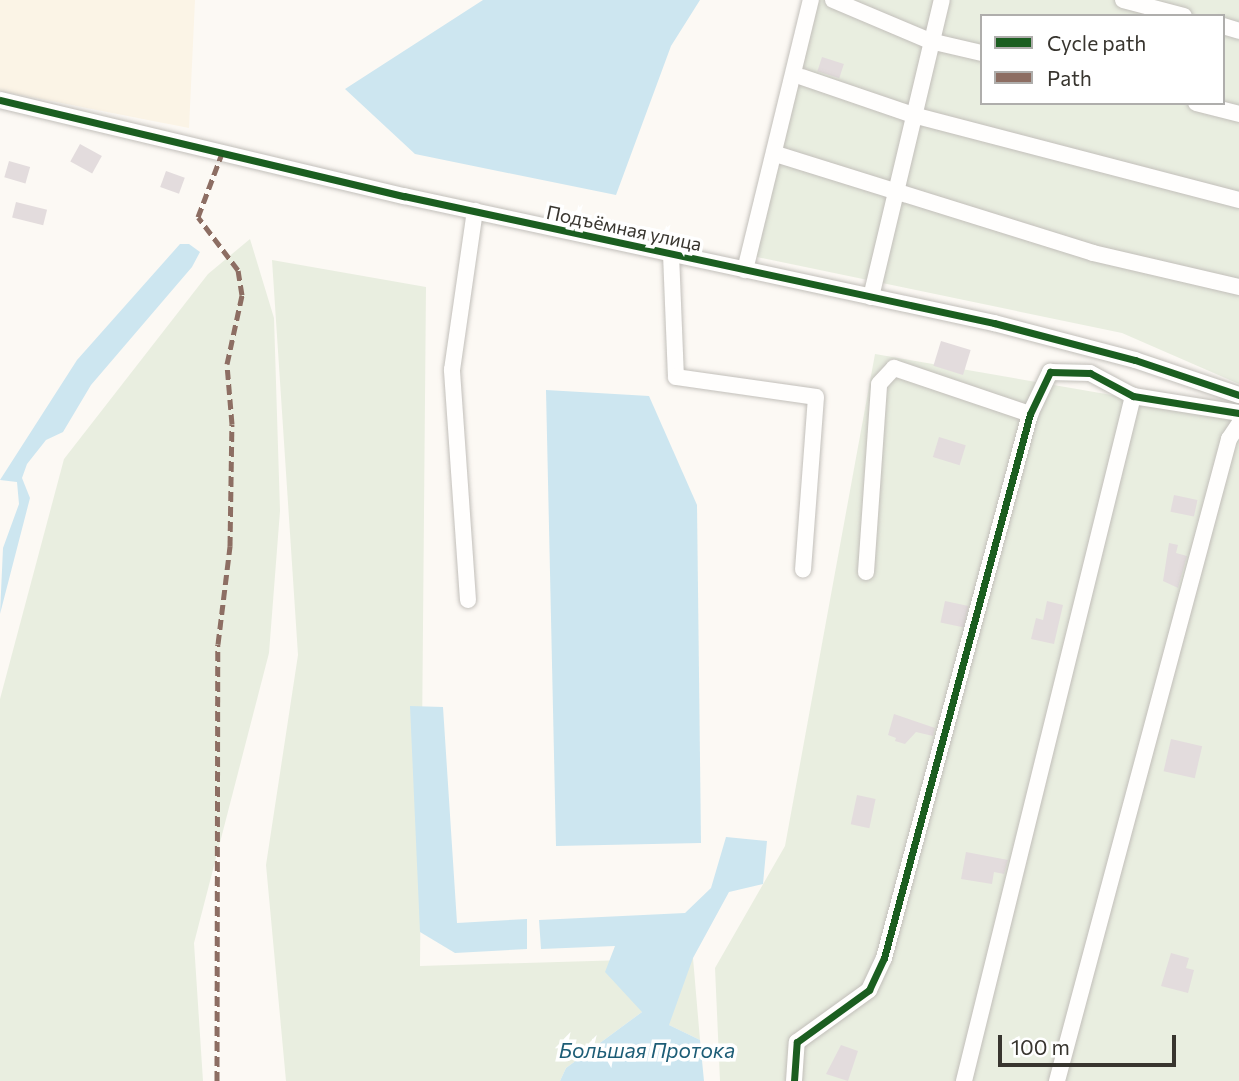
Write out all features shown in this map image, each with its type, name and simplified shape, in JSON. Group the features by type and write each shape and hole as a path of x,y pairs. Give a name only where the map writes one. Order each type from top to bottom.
{"street":[{"path":"745,270 811,0"},
{"path":"833,0 930,41 980,53"},
{"path":"871,297 897,194 930,41 942,0"},
{"path":"1123,0 1176,14"},
{"path":"802,77 913,116 1239,201"},
{"name":"Подъёмная улица","path":"0,100 475,211 871,297 1122,356 1239,396"},
{"path":"1204,105 1239,114"},
{"path":"779,155 1093,253 1239,287"},
{"path":"468,600 452,370 475,211"},
{"path":"671,254 676,377 816,397 803,570"},
{"path":"866,572 879,384 894,368 1031,414"},
{"path":"794,1081 797,1042 869,990 884,958 1031,414 1050,372 1090,373 1133,396 1239,413"},
{"path":"964,1081 1133,396"},
{"path":"1057,1081 1228,439 1239,424"}],"shaded area":[{"path":"0,0 195,0 189,128 0,91"},
{"path":"808,0 1239,0 1239,384 1122,333 747,255"},
{"path":"250,239 274,318 280,511 269,653 194,943 203,1081 0,1081 0,699 64,459 208,274"},
{"path":"272,260 426,287 420,966 693,958 700,1040 642,1012 566,1068 560,1081 286,1081 266,865 298,655"},
{"path":"875,354 1239,417 1239,1081 720,1081 715,968 785,846"}],"water":[{"path":"483,0 700,0 671,46 616,195 415,154 345,89"},
{"path":"180,244 189,244 200,252 192,267 91,385 63,432 46,440 27,464 22,478 30,498 0,614 3,548 19,504 17,482 0,480 77,360"},
{"path":"546,390 649,396 697,505 701,843 556,846"},
{"path":"410,706 443,707 457,923 527,919 527,949 455,953 420,932"},
{"name":"Большая Протока","path":"726,837 767,841 763,884 729,892 693,958 669,1025 700,1040 704,1081 560,1081 566,1068 642,1012 605,972 615,946 541,949 539,920 685,913 711,888"}],"building":[{"path":"822,57 844,64 839,78 817,71"},
{"path":"80,144 102,156 92,174 70,161"},
{"path":"9,161 30,167 25,183 4,177"},
{"path":"166,171 185,178 179,194 160,187"},
{"path":"16,202 47,210 43,225 12,218"},
{"path":"941,341 971,350 963,375 933,366"},
{"path":"939,437 966,445 960,465 933,457"},
{"path":"1174,495 1197,500 1194,517 1170,512"},
{"path":"1169,543 1178,545 1176,553 1187,556 1178,588 1163,581"},
{"path":"945,601 968,606 964,628 940,623"},
{"path":"1047,601 1063,605 1054,644 1031,639 1036,618 1043,620"},
{"path":"894,714 935,728 933,736 916,732 905,744 895,741 896,738 888,735"},
{"path":"1171,739 1202,746 1195,778 1164,771"},
{"path":"857,795 876,799 869,828 851,824"},
{"path":"966,852 1008,860 1004,874 994,872 992,884 961,879"},
{"path":"1171,953 1189,958 1186,968 1194,970 1188,993 1161,986"},
{"path":"841,1045 858,1051 848,1081 826,1074"}],"marked path":[{"path":"217,1081 218,644 230,546 232,424 227,364 242,295 238,270 198,217 222,153"}],"cycle path":[{"path":"0,100 404,196 994,323 1135,360 1239,395"},
{"path":"794,1081 797,1042 869,990 884,958 1030,414 1050,372 1090,373 1133,396 1239,413"}]}
